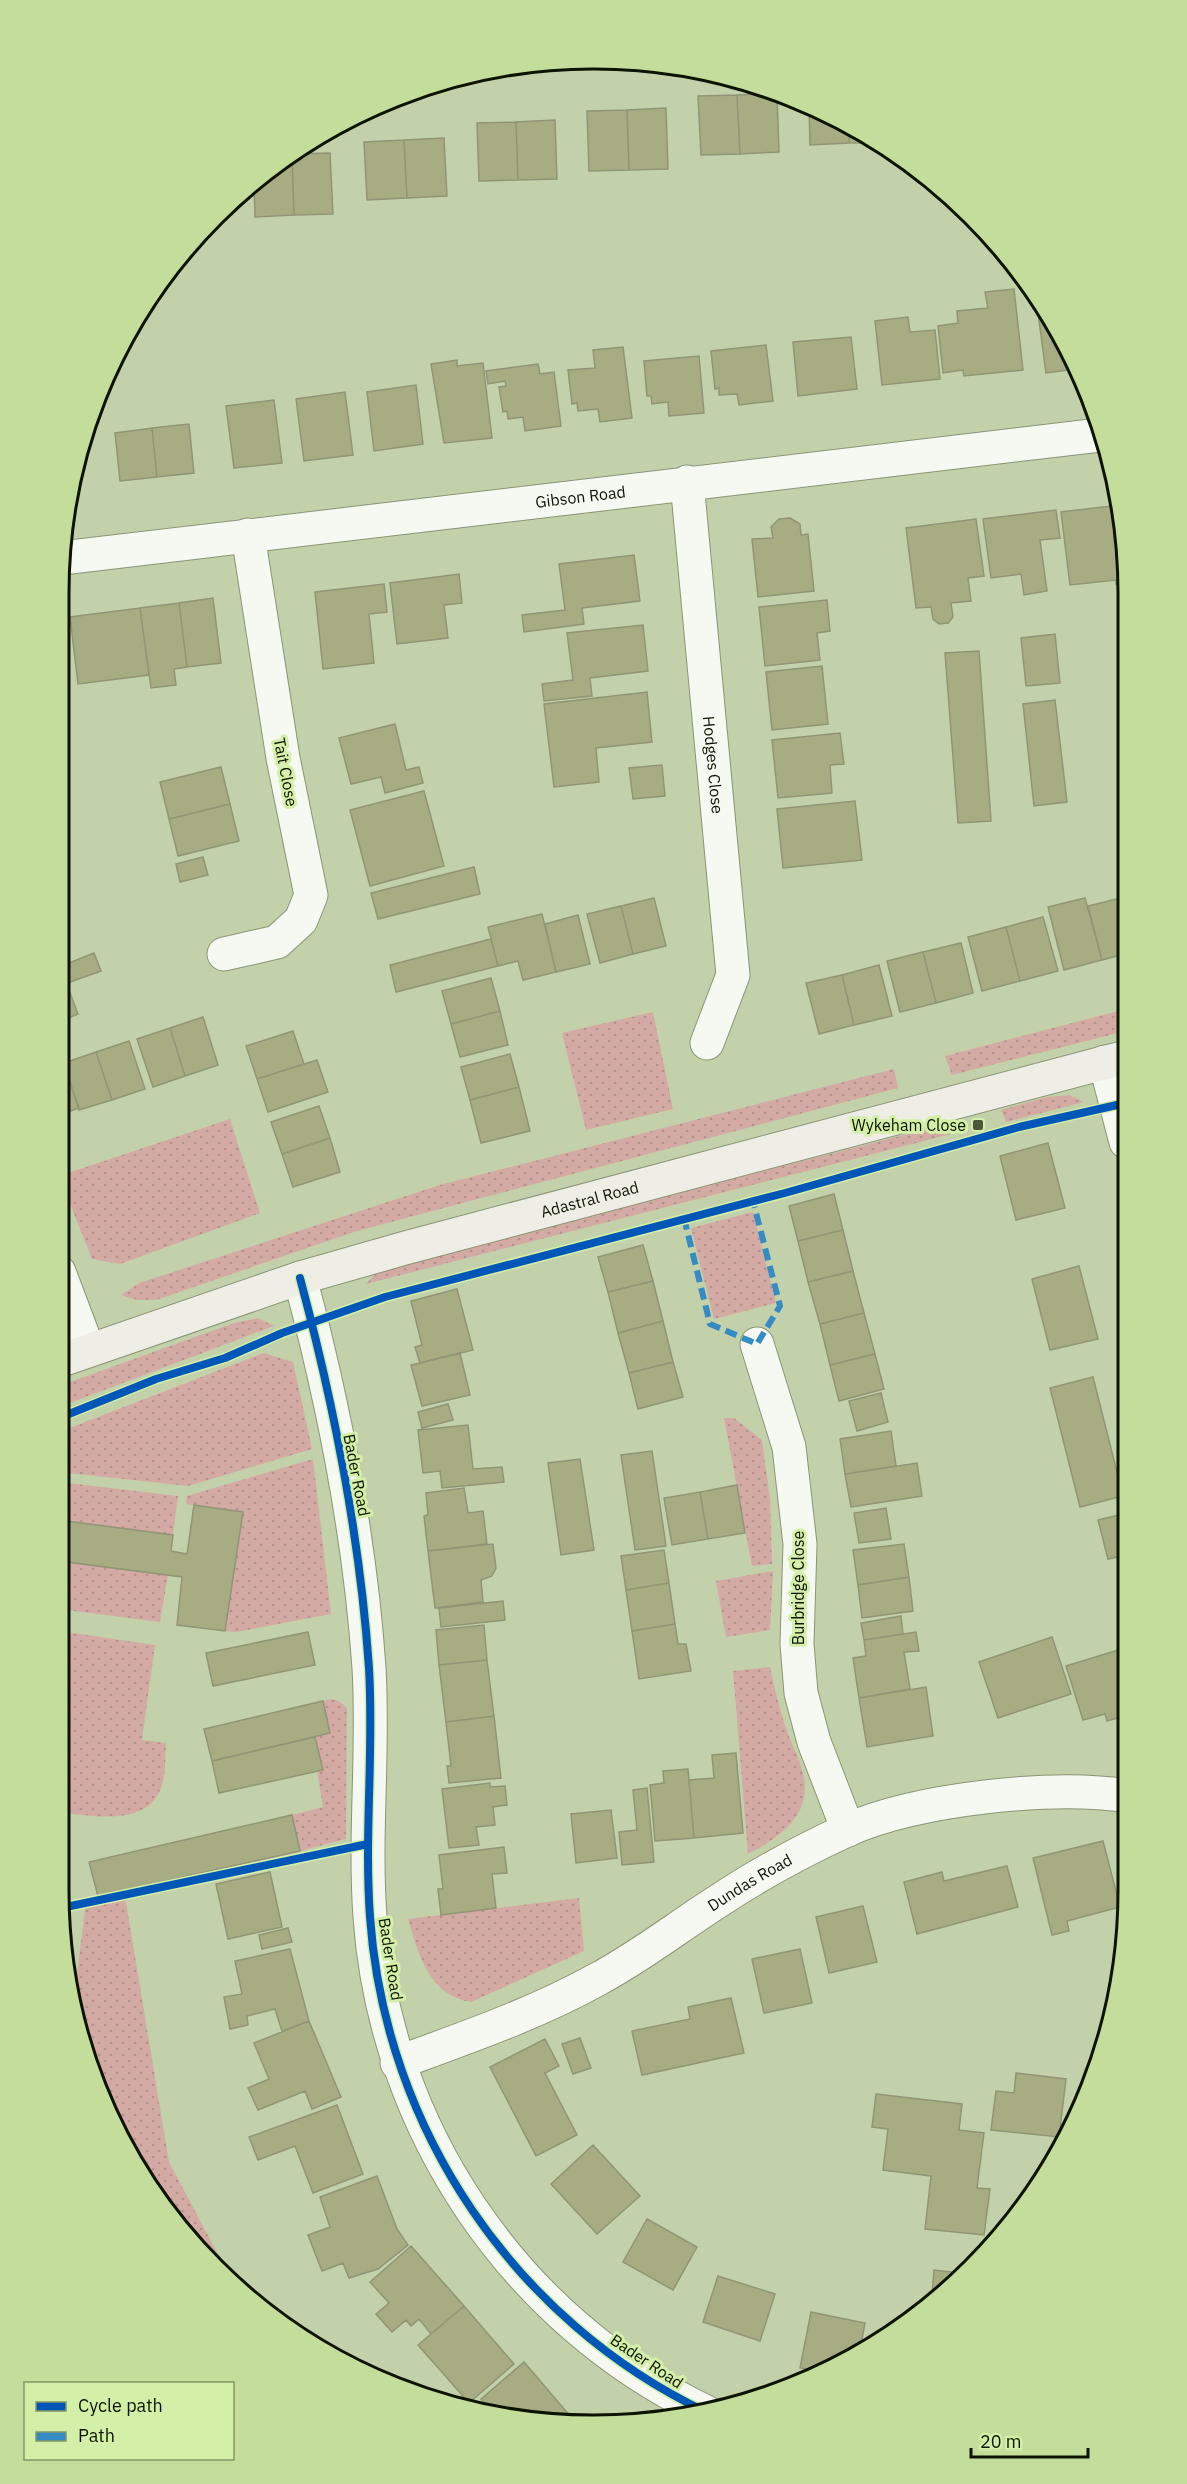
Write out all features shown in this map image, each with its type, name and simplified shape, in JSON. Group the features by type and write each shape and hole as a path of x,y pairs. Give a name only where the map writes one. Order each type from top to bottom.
{"street":[{"name":"Gibson Road","path":"70,557 687,482 1093,436"},
{"name":"Hodges Close","path":"687,482 733,975 707,1043"},
{"name":"Tait Close","path":"224,954 277,942 302,920 311,895 283,758 248,535"},
{"path":"1116,1059 1118,1076"},
{"name":"Adastral Road","path":"73,1355 300,1278 1116,1059"},
{"name":"Bader Road","path":"300,1278 339,1447 364,1598 369,1673 370,1918 380,1987 397,2063 428,2139 462,2197 499,2246 551,2305 619,2361 671,2396 692,2406"},
{"path":"69,1333 73,1355"},
{"name":"Burbridge Close","path":"758,1344 789,1447 800,1544 797,1644 801,1693 814,1743 848,1830"},
{"name":"Dundas Road","path":"397,2063 516,2018 598,1980 721,1899 848,1830 904,1812 969,1800 1052,1791 1118,1795"}],"shaded area":[{"path":"1118,1011 1118,1033 952,1075 945,1056"},
{"path":"653,1012 673,1109 586,1130 562,1033"},
{"path":"894,1069 898,1088 357,1231 156,1300 137,1300 121,1295 139,1283 440,1185"},
{"path":"1069,1095 1084,1102 1006,1122 1001,1110 1048,1097"},
{"path":"230,1119 260,1213 120,1264 92,1259 69,1201 69,1173"},
{"path":"947,1124 951,1134 366,1284 375,1274 391,1267"},
{"path":"753,1212 776,1303 714,1319 691,1228"},
{"path":"258,1318 274,1326 69,1403 69,1382 234,1323"},
{"path":"264,1353 293,1362 312,1449 188,1486 69,1473 69,1428"},
{"path":"724,1418 734,1418 762,1440 770,1499 772,1564 752,1566"},
{"path":"313,1459 331,1614 236,1632 225,1631 243,1512 186,1504 187,1496"},
{"path":"69,1483 178,1496 173,1535 69,1521"},
{"path":"69,1562 168,1575 160,1622 69,1610"},
{"path":"773,1571 770,1630 726,1637 716,1581"},
{"path":"69,1632 155,1645 142,1740 166,1743 164,1775 155,1799 145,1808 132,1813 103,1817 69,1813"},
{"path":"770,1667 788,1734 803,1772 805,1792 797,1815 790,1825 770,1841 748,1854 733,1671"},
{"path":"331,1699 339,1701 347,1708 346,1839 300,1851 292,1815 323,1807 317,1771 323,1769 315,1737 330,1733 323,1701"},
{"path":"124,1890 169,2162 220,2258 177,2210 139,2153 109,2091 97,2059 76,1978 85,1909 98,1896"},
{"path":"579,1898 584,1951 471,2002 457,1998 435,1982 421,1959 408,1919"}],"building":[{"path":"753,94 777,103 779,152 740,154 737,95"},
{"path":"737,95 740,154 701,155 698,96"},
{"path":"666,108 668,169 629,170 627,110"},
{"path":"627,110 629,170 589,171 587,111"},
{"path":"809,116 849,135 849,143 810,145"},
{"path":"555,120 557,179 518,180 516,122"},
{"path":"516,122 518,180 479,181 477,123"},
{"path":"849,135 862,143 849,143"},
{"path":"444,138 447,196 407,198 404,140"},
{"path":"404,140 407,198 367,200 364,142"},
{"path":"330,153 333,214 294,215 292,164 307,154"},
{"path":"292,164 294,215 255,217 254,194"},
{"path":"1014,289 1023,370 964,376 963,370 943,373 938,326 958,323 957,311 988,308 985,292"},
{"path":"1038,315 1068,370 1046,373"},
{"path":"908,317 910,332 935,330 940,379 882,385 875,321"},
{"path":"851,337 857,389 798,396 793,342"},
{"path":"766,345 773,401 739,405 737,394 719,395 719,388 715,389 711,351"},
{"path":"623,347 632,418 600,422 598,409 578,411 577,403 572,404 568,370 595,368 593,350"},
{"path":"699,356 704,413 669,416 668,402 652,404 651,396 647,396 644,361"},
{"path":"457,360 457,366 483,363 492,438 444,443 431,364"},
{"path":"538,364 540,374 554,372 561,426 525,431 523,417 508,419 507,411 503,412 499,387 506,386 505,381 488,384 486,371"},
{"path":"416,385 423,444 374,451 367,392"},
{"path":"345,392 353,455 304,461 296,399"},
{"path":"274,400 282,463 234,468 226,406"},
{"path":"189,424 194,473 157,477 152,428"},
{"path":"152,428 157,477 120,481 115,433"},
{"path":"1111,506 1118,584 1116,580 1070,585 1061,512"},
{"path":"1056,510 1060,538 1040,540 1047,591 1024,595 1021,574 991,578 983,519"},
{"path":"790,518 800,524 801,535 808,534 814,591 758,597 752,539 773,538 771,527 779,519"},
{"path":"976,519 984,576 968,578 971,601 951,603 953,617 948,623 939,624 933,619 931,607 916,608 906,528"},
{"path":"634,555 640,601 582,608 584,624 524,632 522,615 565,610 559,564"},
{"path":"459,574 462,603 444,605 448,638 397,644 390,583"},
{"path":"384,584 387,612 369,614 374,663 323,669 315,592"},
{"path":"213,598 221,663 187,667 179,603"},
{"path":"827,600 830,631 817,633 820,660 765,666 759,607"},
{"path":"179,603 187,667 174,669 176,685 151,688 140,608"},
{"path":"140,608 149,675 78,684 70,617"},
{"path":"643,625 648,671 590,678 592,696 544,701 542,684 573,680 567,633"},
{"path":"1055,634 1060,683 1026,686 1021,638"},
{"path":"979,651 991,821 958,823 945,653"},
{"path":"822,666 828,724 772,730 766,672"},
{"path":"647,692 652,742 596,748 599,782 554,787 544,704"},
{"path":"1055,700 1067,802 1034,806 1023,704"},
{"path":"395,724 406,770 419,767 423,783 385,793 381,777 351,784 339,738"},
{"path":"840,733 844,764 830,765 832,793 778,798 772,740"},
{"path":"662,765 665,796 633,799 629,768"},
{"path":"221,767 230,804 169,819 160,782"},
{"path":"424,791 444,866 370,886 350,810"},
{"path":"855,801 862,860 783,868 777,809"},
{"path":"230,804 239,841 178,856 169,819"},
{"path":"203,857 208,875 180,882 176,864"},
{"path":"474,867 480,894 378,919 371,893"},
{"path":"654,898 666,946 633,954 621,906"},
{"path":"1085,898 1102,960 1064,970 1048,907"},
{"path":"1118,899 1118,956 1102,960 1088,906"},
{"path":"621,906 633,954 600,963 587,914"},
{"path":"542,914 556,972 523,980 518,961 498,966 488,927"},
{"path":"578,915 590,964 556,972 545,924"},
{"path":"1043,917 1058,971 1020,981 1006,927"},
{"path":"1006,927 1020,981 982,991 968,937"},
{"path":"491,939 498,966 396,992 390,965"},
{"path":"961,943 973,993 936,1003 923,952"},
{"path":"923,952 936,1003 900,1012 887,961"},
{"path":"94,953 101,971 69,982 69,963"},
{"path":"879,965 892,1016 854,1025 842,975"},
{"path":"842,975 854,1025 819,1034 806,983"},
{"path":"491,978 500,1011 451,1024 442,991"},
{"path":"69,990 78,1014 69,1018"},
{"path":"500,1011 508,1045 460,1057 451,1024"},
{"path":"203,1017 218,1065 185,1076 170,1028"},
{"path":"170,1028 185,1076 153,1087 137,1039"},
{"path":"293,1031 304,1064 257,1079 246,1046"},
{"path":"129,1041 145,1089 112,1100 96,1052"},
{"path":"96,1052 112,1100 79,1110 69,1079 69,1061"},
{"path":"510,1054 519,1087 470,1100 461,1067"},
{"path":"317,1060 328,1092 268,1112 257,1079"},
{"path":"69,1080 79,1108 69,1112"},
{"path":"519,1087 530,1131 481,1143 470,1100"},
{"path":"319,1106 330,1138 282,1154 271,1122"},
{"path":"330,1138 340,1172 293,1187 282,1154"},
{"path":"1048,1143 1065,1208 1016,1220 1000,1156"},
{"path":"834,1194 843,1230 798,1241 789,1206"},
{"path":"843,1230 853,1271 808,1282 798,1241"},
{"path":"643,1245 653,1281 608,1292 598,1257"},
{"path":"1079,1266 1098,1339 1050,1350 1032,1279"},
{"path":"853,1271 864,1313 820,1324 808,1282"},
{"path":"653,1281 663,1321 618,1333 608,1292"},
{"path":"457,1289 473,1350 420,1363 415,1347 422,1345 411,1301"},
{"path":"864,1313 875,1354 830,1365 820,1324"},
{"path":"663,1321 673,1362 629,1373 618,1333"},
{"path":"460,1353 470,1395 422,1406 411,1365"},
{"path":"875,1354 884,1389 839,1401 830,1365"},
{"path":"673,1362 683,1397 638,1409 629,1373"},
{"path":"1093,1377 1118,1476 1118,1497 1080,1507 1050,1388"},
{"path":"881,1393 888,1422 857,1431 849,1401"},
{"path":"448,1404 453,1420 422,1428 418,1412"},
{"path":"468,1425 473,1469 502,1467 504,1482 442,1488 440,1471 423,1473 418,1430"},
{"path":"891,1431 896,1466 845,1474 840,1439"},
{"path":"652,1451 666,1546 635,1550 621,1455"},
{"path":"580,1459 594,1550 561,1555 548,1463"},
{"path":"917,1463 922,1496 851,1507 845,1474"},
{"path":"737,1485 745,1533 708,1539 700,1492"},
{"path":"464,1488 468,1513 483,1511 487,1544 428,1551 424,1516 428,1515 426,1493"},
{"path":"700,1492 708,1539 672,1545 664,1498"},
{"path":"194,1505 243,1512 225,1631 177,1625 182,1577 69,1562 69,1521 173,1535 171,1551 187,1554"},
{"path":"886,1508 891,1539 859,1543 854,1513"},
{"path":"1118,1515 1118,1557 1108,1559 1098,1520"},
{"path":"493,1544 496,1568 492,1576 481,1580 483,1602 435,1608 428,1551"},
{"path":"904,1544 909,1577 858,1585 853,1550"},
{"path":"664,1550 669,1583 626,1590 621,1556"},
{"path":"909,1577 913,1611 862,1618 858,1585"},
{"path":"669,1583 675,1624 632,1631 626,1590"},
{"path":"503,1601 505,1620 441,1627 439,1608"},
{"path":"901,1616 903,1634 864,1640 861,1623"},
{"path":"675,1624 678,1644 686,1644 691,1671 639,1679 632,1631"},
{"path":"484,1625 487,1660 439,1665 436,1630"},
{"path":"308,1632 315,1665 213,1686 206,1653"},
{"path":"916,1632 919,1651 904,1652 910,1689 859,1698 853,1658 866,1656 864,1640"},
{"path":"1052,1637 1071,1694 998,1718 979,1662"},
{"path":"1118,1650 1118,1718 1107,1721 1105,1714 1083,1720 1066,1666"},
{"path":"487,1660 494,1716 446,1722 439,1665"},
{"path":"926,1687 933,1736 867,1747 859,1698"},
{"path":"323,1701 330,1733 212,1761 204,1729"},
{"path":"494,1716 501,1778 449,1783 447,1766 451,1766 446,1722"},
{"path":"315,1737 323,1770 219,1793 212,1761"},
{"path":"736,1753 743,1833 694,1838 689,1780 714,1778 712,1755"},
{"path":"688,1769 694,1838 655,1841 650,1785 664,1783 663,1771"},
{"path":"490,1783 490,1787 505,1786 507,1805 493,1807 495,1825 476,1827 479,1845 449,1848 442,1789"},
{"path":"647,1788 654,1862 622,1865 619,1832 637,1830 633,1790"},
{"path":"611,1810 617,1858 576,1863 571,1814"},
{"path":"292,1815 300,1851 98,1896 89,1862"},
{"path":"1103,1841 1118,1898 1117,1908 1067,1921 1069,1931 1052,1935 1033,1858"},
{"path":"504,1847 507,1873 492,1874 496,1908 441,1915 438,1889 443,1889 439,1855"},
{"path":"1007,1866 1018,1907 917,1934 904,1882 942,1872 944,1881"},
{"path":"270,1872 282,1927 228,1939 216,1884"},
{"path":"863,1906 877,1962 829,1973 816,1917"},
{"path":"288,1928 292,1942 262,1949 259,1935"},
{"path":"290,1949 309,2021 282,2031 275,2009 247,2016 248,2025 230,2029 224,1997 242,1994 235,1961"},
{"path":"800,1949 812,2003 764,2013 752,1959"},
{"path":"731,1998 744,2053 642,2075 632,2031 690,2019 688,2007"},
{"path":"309,2021 341,2097 312,2109 305,2091 258,2110 248,2088 269,2079 254,2043"},
{"path":"580,2038 591,2068 573,2074 562,2044"},
{"path":"545,2039 559,2066 545,2073 577,2135 536,2156 490,2067"},
{"path":"1016,2073 1066,2079 1060,2130 1056,2137 991,2130 996,2091 1014,2093"},
{"path":"876,2094 962,2104 959,2130 984,2133 977,2188 990,2189 984,2235 925,2229 931,2176 883,2170 888,2129 872,2127"},
{"path":"337,2105 363,2174 313,2193 295,2146 258,2160 249,2137"},
{"path":"593,2145 640,2196 597,2234 551,2184"},
{"path":"377,2176 397,2229 408,2245 378,2269 349,2278 343,2263 322,2271 308,2235 330,2227 320,2197"},
{"path":"647,2219 697,2247 673,2290 623,2262"},
{"path":"411,2246 464,2306 431,2334 419,2319 411,2326 406,2320 392,2332 376,2314 389,2303 370,2282"},
{"path":"934,2270 952,2272 939,2285 932,2291"},
{"path":"718,2276 775,2294 760,2341 703,2322"},
{"path":"464,2306 514,2364 472,2400 465,2399 418,2345"},
{"path":"811,2312 865,2323 862,2342 807,2369 800,2368"},
{"path":"524,2362 569,2414 525,2411 485,2404 481,2399"}],"marked path":[{"path":"684,1218 710,1324 757,1344 780,1306 753,1201"}],"cycle path":[{"path":"69,1414 156,1379 225,1358 282,1333 385,1297 785,1193 1019,1127 1118,1105"},
{"path":"300,1278 324,1374 344,1472 359,1570 365,1619 370,1699 368,1855 370,1917 381,1995 402,2071 433,2143 472,2210 520,2271 575,2326 637,2373 694,2405"},
{"path":"69,1906 368,1844"}],"place":[{"name":"Wykeham Close","path":"978,1125"}]}
